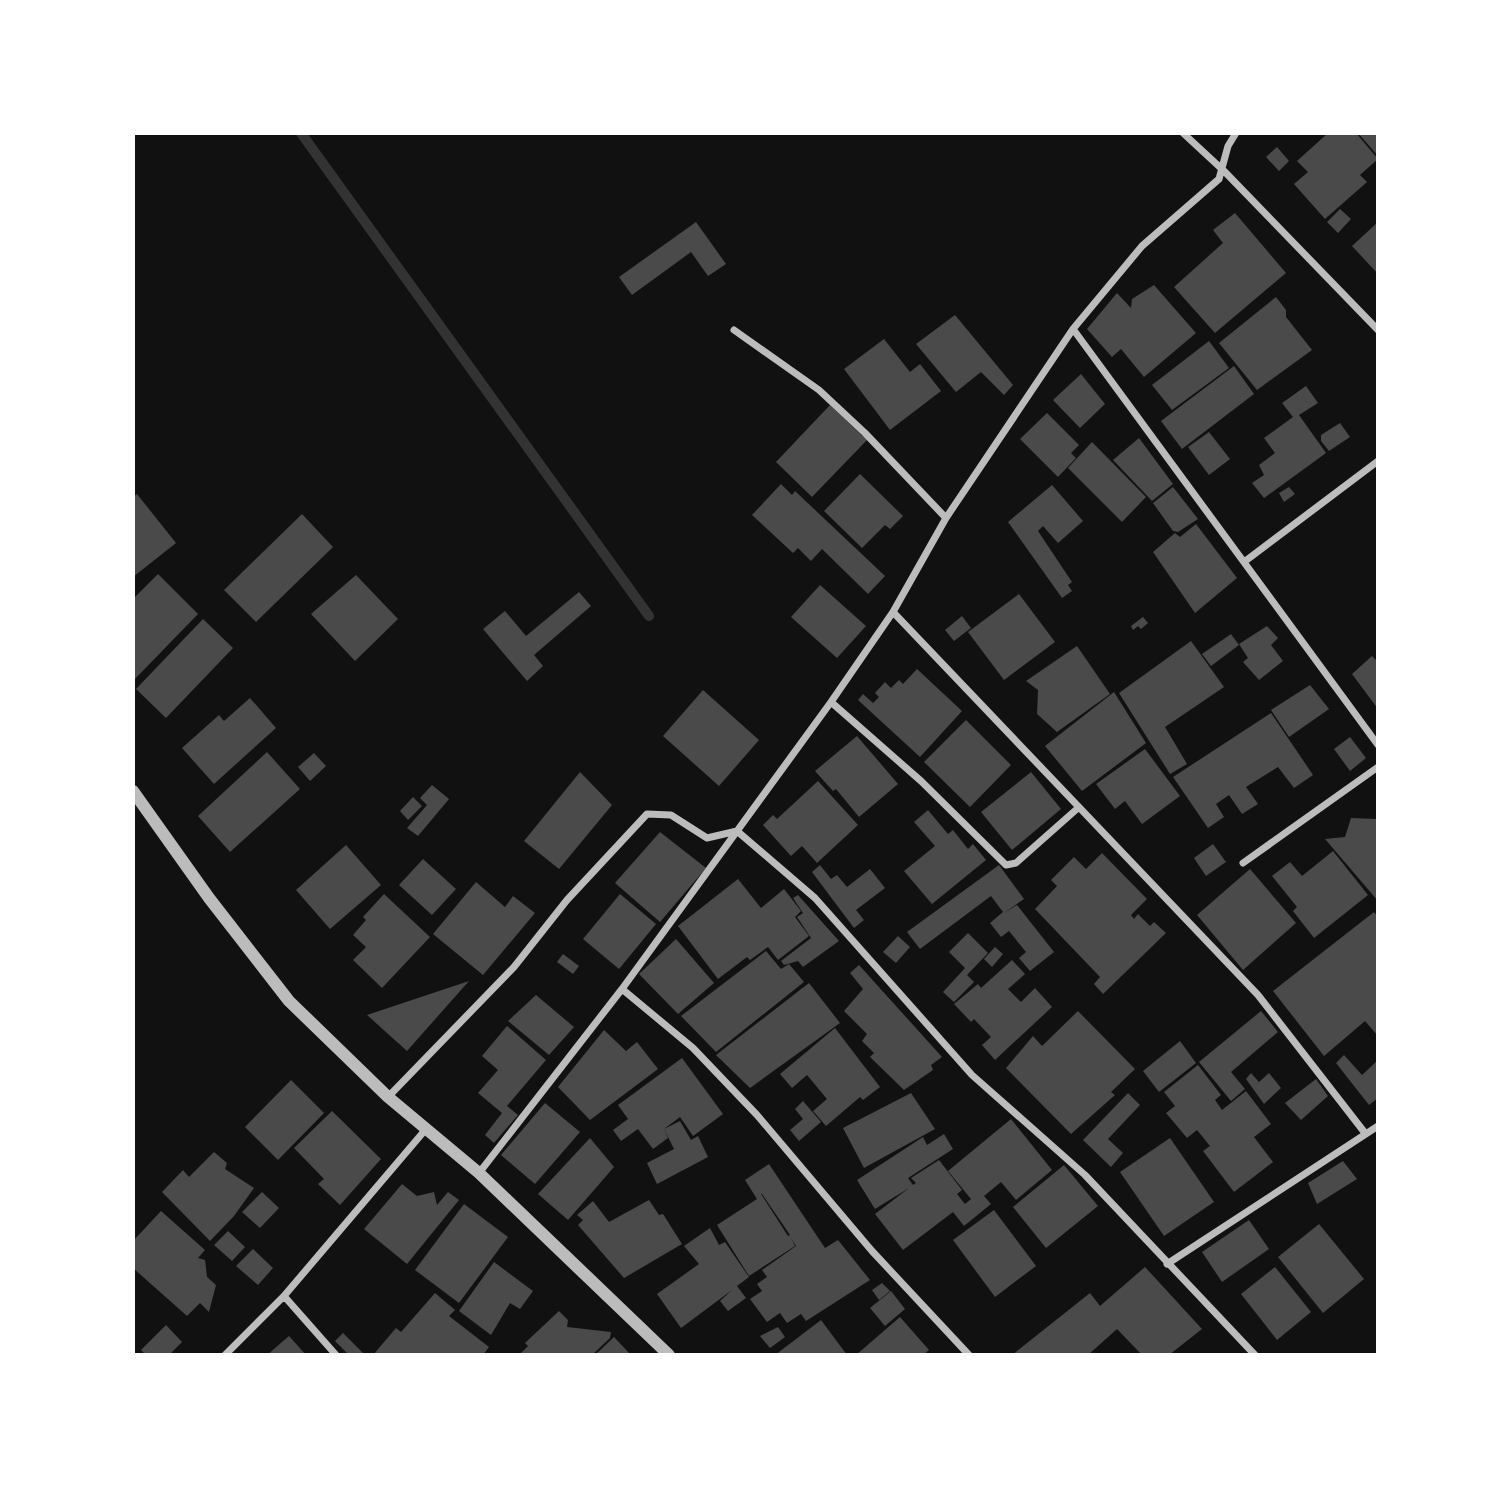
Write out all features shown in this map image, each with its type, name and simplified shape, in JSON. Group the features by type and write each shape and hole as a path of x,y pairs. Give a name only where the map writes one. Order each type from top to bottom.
{"street":[{"path":"1182,133 1224,171 1378,330"},
{"path":"479,1174 622,989 831,702 892,612 946,518 1073,329 1142,246 1219,179 1224,171 1228,146 1236,133"},
{"path":"1073,329 1378,745"},
{"path":"734,330 818,390 865,433 946,518"},
{"path":"1244,562 1378,461"},
{"path":"892,612 1258,995 1365,1133"},
{"path":"831,702 930,789 1006,865 1016,863 1078,808"},
{"path":"1243,863 1378,767"},
{"path":"133,791 209,898 289,1001 388,1097 479,1174 668,1355"},
{"path":"388,1097 513,967 567,900 647,814 671,815 707,838 737,831"},
{"path":"737,831 815,898 972,1075 1085,1175 1255,1355"},
{"path":"622,989 693,1048 758,1115 872,1251 968,1355"},
{"path":"1167,1264 1378,1126"},
{"path":"225,1355 284,1296 426,1129"},
{"path":"284,1296 336,1355"}],"building":[{"path":"1328,133 1356,133 1378,159 1360,175 1367,182 1325,219 1294,184 1308,172 1297,161"},
{"path":"1358,133 1378,133 1378,156"},
{"path":"1277,147 1289,161 1279,171 1266,157"},
{"path":"1340,209 1351,219 1338,233 1327,222"},
{"path":"1235,213 1286,273 1215,333 1174,287 1223,243 1213,230"},
{"path":"696,222 726,264 708,276 691,252 632,295 619,277"},
{"path":"1378,222 1378,274 1352,246"},
{"path":"1154,285 1196,333 1144,377 1121,349 1112,357 1087,329 1117,293 1131,308 1132,299"},
{"path":"1276,297 1286,310 1286,317 1312,350 1257,390 1219,343"},
{"path":"955,315 1013,385 1004,395 981,372 956,392 916,344"},
{"path":"884,339 910,372 920,364 941,391 890,430 844,369"},
{"path":"1209,341 1229,368 1172,410 1152,385"},
{"path":"1234,366 1254,394 1182,449 1161,421"},
{"path":"1081,374 1105,404 1080,428 1053,400"},
{"path":"1306,386 1318,403 1299,415 1326,453 1264,498 1252,483 1264,475 1259,465 1275,453 1264,438 1293,417 1282,403"},
{"path":"830,405 867,440 812,497 776,462"},
{"path":"1047,413 1079,445 1071,453 1076,458 1058,477 1020,439"},
{"path":"1340,423 1350,437 1329,451 1321,441 1321,435"},
{"path":"1209,432 1230,459 1209,475 1188,447"},
{"path":"1139,438 1173,484 1152,501 1113,460"},
{"path":"1092,442 1146,497 1122,522 1068,468"},
{"path":"860,474 903,516 890,529 885,525 862,548 824,511"},
{"path":"781,484 792,495 795,491 885,576 868,594 822,549 811,561 798,548 793,553 752,515"},
{"path":"1052,485 1083,521 1058,543 1043,526 1038,531 1072,582 1068,585 1072,591 1062,598 1008,522"},
{"path":"1173,487 1198,519 1178,532 1173,531 1153,503"},
{"path":"1289,487 1295,494 1284,502 1279,493"},
{"path":"137,494 176,543 133,577 133,497"},
{"path":"302,514 333,547 256,622 224,590"},
{"path":"1196,524 1237,578 1195,613 1153,552 1175,533 1180,537"},
{"path":"158,574 198,614 133,681 133,599"},
{"path":"356,575 398,619 355,661 311,614"},
{"path":"820,585 866,626 837,658 791,617"},
{"path":"579,592 591,606 534,655 543,666 527,681 483,629 505,611 526,636"},
{"path":"1019,594 1055,642 1004,680 968,632"},
{"path":"962,616 971,628 954,641 945,630"},
{"path":"1143,617 1148,623 1141,629 1138,626 1133,630 1131,626"},
{"path":"203,619 233,648 166,718 136,689"},
{"path":"1267,626 1278,638 1271,645 1283,661 1259,680 1243,662 1248,658 1239,644"},
{"path":"1231,634 1239,645 1211,666 1202,654"},
{"path":"1191,641 1224,687 1165,727 1187,764 1170,774 1119,693"},
{"path":"1077,646 1110,694 1057,732 1037,714 1038,690 1026,681"},
{"path":"1372,656 1378,662 1378,709 1352,674"},
{"path":"917,669 962,711 920,757 858,700 863,694 873,703 879,697 875,693 885,682 891,688 899,680 903,684"},
{"path":"1310,685 1329,709 1289,737 1271,710"},
{"path":"703,690 759,740 719,786 663,736"},
{"path":"1114,692 1146,743 1082,791 1045,746"},
{"path":"250,698 276,728 214,784 182,748 219,715 224,721"},
{"path":"1271,713 1313,775 1294,788 1278,767 1246,787 1258,804 1242,814 1229,795 1216,804 1224,817 1208,828 1173,777"},
{"path":"966,720 1011,765 970,807 924,762"},
{"path":"857,736 898,784 859,817 836,789 833,791 815,771"},
{"path":"1350,737 1366,758 1350,771 1334,749"},
{"path":"1145,749 1180,796 1142,824 1125,801 1115,809 1096,784"},
{"path":"267,752 300,789 230,852 198,816"},
{"path":"314,753 326,766 310,781 298,767"},
{"path":"580,772 612,805 559,869 524,841"},
{"path":"1031,772 1061,809 1012,850 981,812"},
{"path":"818,781 858,825 817,863 802,846 791,856 763,825 773,815 777,819"},
{"path":"432,785 449,799 418,836 407,828 427,805 420,798"},
{"path":"413,797 422,806 408,820 400,811"},
{"path":"928,810 948,834 953,830 968,849 973,844 986,860 932,904 904,871 935,846 914,822"},
{"path":"1351,818 1378,819 1378,901 1325,839 1345,837"},
{"path":"660,832 706,868 660,922 615,883"},
{"path":"1213,844 1226,862 1206,876 1194,858"},
{"path":"346,845 381,885 330,929 296,890"},
{"path":"1333,851 1368,895 1314,938 1293,911 1297,907 1272,876 1290,862 1302,876"},
{"path":"1102,853 1147,899 1131,915 1134,919 1138,914 1150,926 1154,922 1166,933 1103,994 1094,984 1100,977 1035,909 1057,886 1051,880 1074,857 1086,869"},
{"path":"423,859 456,889 432,915 399,885"},
{"path":"820,865 831,879 837,875 847,887 870,869 885,888 856,910 864,920 854,928 812,872"},
{"path":"999,865 1024,899 1004,913 1017,905 1054,952 1030,971 1019,958 1026,952 1009,931 1001,937 990,923 1003,912 991,896 920,949 907,932"},
{"path":"1250,869 1296,923 1243,970 1197,915"},
{"path":"738,879 761,908 784,889 801,911 795,917 809,936 778,960 768,947 750,960 747,957 718,979 678,926"},
{"path":"476,882 505,907 513,896 535,913 483,975 433,934"},
{"path":"384,894 430,937 382,988 353,960 366,947 353,935 366,920 363,917"},
{"path":"620,894 656,924 619,969 583,939"},
{"path":"798,895 839,941 803,967 798,961 784,965 781,961 811,938 797,917 803,913 793,898"},
{"path":"1374,912 1378,917 1378,1036 1365,1021 1324,1056 1273,991"},
{"path":"968,933 988,953 967,975 974,982 954,1002 943,992 965,968 949,952"},
{"path":"898,936 910,947 896,963 883,952"},
{"path":"676,939 714,983 678,1014 639,974"},
{"path":"995,947 1003,954 992,967 984,959"},
{"path":"766,951 781,969 789,964 804,982 716,1052 681,1016"},
{"path":"563,954 579,966 573,974 557,962"},
{"path":"1012,960 1025,974 1008,989 1021,1002 1035,988 1052,1007 995,1060 982,1045 991,1037 974,1019 971,1022 954,1004 978,984 981,988"},
{"path":"859,965 942,1057 931,1065 933,1070 904,1090 870,1057 874,1053 862,1041 867,1034 844,1011 863,989 850,973"},
{"path":"469,981 407,1051 367,1015"},
{"path":"809,983 840,1023 750,1088 716,1055"},
{"path":"536,995 574,1027 549,1055 508,1021"},
{"path":"1078,1011 1135,1069 1111,1092 1115,1095 1071,1134 1006,1068 1033,1036 1042,1046"},
{"path":"1261,1011 1278,1032 1231,1072 1245,1089 1231,1101 1199,1062"},
{"path":"507,1026 546,1060 507,1106 518,1115 494,1143 485,1135 502,1113 478,1093 498,1070 482,1056"},
{"path":"835,1028 880,1087 863,1100 860,1097 826,1126 813,1111 827,1099 807,1075 792,1088 780,1074"},
{"path":"604,1030 626,1051 637,1042 658,1069 590,1120 558,1087"},
{"path":"1180,1041 1196,1063 1159,1092 1143,1071"},
{"path":"1344,1055 1362,1075 1378,1060 1378,1098 1369,1105 1336,1063"},
{"path":"682,1058 723,1114 693,1136 680,1117 664,1129 668,1138 653,1149 638,1129 621,1141 613,1130 628,1119 618,1105"},
{"path":"1198,1065 1221,1095 1215,1100 1222,1110 1246,1091 1271,1124 1254,1137 1273,1162 1234,1192 1203,1151 1210,1146 1197,1130 1187,1138 1166,1113 1175,1106 1164,1092"},
{"path":"1251,1073 1259,1082 1269,1073 1281,1088 1264,1104 1246,1079"},
{"path":"1316,1079 1328,1096 1301,1120 1285,1103"},
{"path":"291,1080 324,1113 278,1160 245,1127"},
{"path":"911,1093 935,1129 864,1168 843,1128"},
{"path":"1128,1093 1140,1105 1108,1139 1123,1153 1111,1167 1083,1140"},
{"path":"803,1101 821,1122 799,1141 790,1130 803,1119 795,1109"},
{"path":"545,1103 580,1132 535,1184 501,1155"},
{"path":"332,1111 381,1159 340,1205 318,1184 324,1179 294,1148"},
{"path":"1011,1119 1052,1170 1016,1200 1001,1182 984,1196 991,1204 964,1226 953,1212 903,1250 875,1214 909,1188 875,1209 857,1180 923,1137 927,1145 944,1134 953,1149 908,1178 913,1185 916,1183 911,1178 939,1160 962,1190 957,1194 965,1204 971,1199 948,1171"},
{"path":"680,1121 691,1140 698,1136 708,1157 657,1184 647,1163 674,1149 664,1129"},
{"path":"590,1138 614,1167 568,1220 538,1194"},
{"path":"1170,1138 1214,1202 1164,1236 1120,1172"},
{"path":"214,1152 227,1163 225,1169 254,1188 234,1216 210,1241 162,1192 183,1170 189,1177"},
{"path":"1343,1161 1357,1179 1317,1204 1308,1183"},
{"path":"769,1164 825,1248 838,1240 870,1280 806,1321 801,1314 787,1323 780,1313 767,1322 750,1299 762,1291 757,1284 767,1277 762,1270 796,1246 791,1238 795,1246 749,1276 717,1225 757,1199 745,1180","holes":["762,1194 790,1235 788,1236"]},
{"path":"1064,1165 1098,1206 1046,1248 1013,1207"},
{"path":"402,1184 417,1196 434,1192 437,1205 448,1192 459,1200 407,1264 364,1229"},
{"path":"262,1192 279,1208 260,1228 242,1212"},
{"path":"649,1200 659,1215 663,1214 682,1244 624,1278 578,1225 583,1220 577,1215 593,1201 609,1222"},
{"path":"464,1204 508,1237 459,1303 415,1270"},
{"path":"994,1210 1036,1266 995,1297 953,1240"},
{"path":"161,1211 205,1250 198,1258 205,1260 207,1277 216,1285 209,1312 200,1303 187,1316 133,1268 133,1241"},
{"path":"1249,1220 1269,1249 1222,1282 1202,1252"},
{"path":"1319,1224 1364,1279 1323,1313 1278,1257"},
{"path":"710,1228 719,1245 725,1242 749,1277 737,1286 746,1298 728,1311 720,1301 732,1290 681,1328 657,1294 699,1264 684,1246"},
{"path":"228,1231 245,1247 232,1261 214,1245"},
{"path":"253,1249 273,1268 258,1285 236,1266"},
{"path":"494,1262 533,1291 520,1309 510,1303 491,1335 459,1311"},
{"path":"1145,1267 1202,1329 1169,1355 1142,1355 1117,1329 1088,1355 1012,1355 1090,1293 1100,1306"},
{"path":"1275,1267 1311,1312 1277,1340 1241,1294"},
{"path":"882,1283 890,1291 879,1300 872,1290"},
{"path":"891,1291 905,1309 885,1326 870,1308"},
{"path":"435,1293 455,1310 449,1316 489,1347 483,1355 373,1355 396,1328 401,1332"},
{"path":"559,1311 568,1320 567,1327 611,1332 610,1338 592,1355 519,1355 528,1346 525,1343"},
{"path":"900,1317 929,1350 923,1355 856,1355"},
{"path":"821,1320 847,1355 775,1355"},
{"path":"166,1325 182,1342 169,1355 146,1355 141,1350"},
{"path":"778,1327 785,1337 770,1348 760,1336"},
{"path":"343,1333 365,1355 349,1355 335,1341"},
{"path":"289,1336 306,1355 267,1355"},
{"path":"614,1337 631,1355 595,1355"}],"waterway":[{"path":"301,133 649,616"}]}
